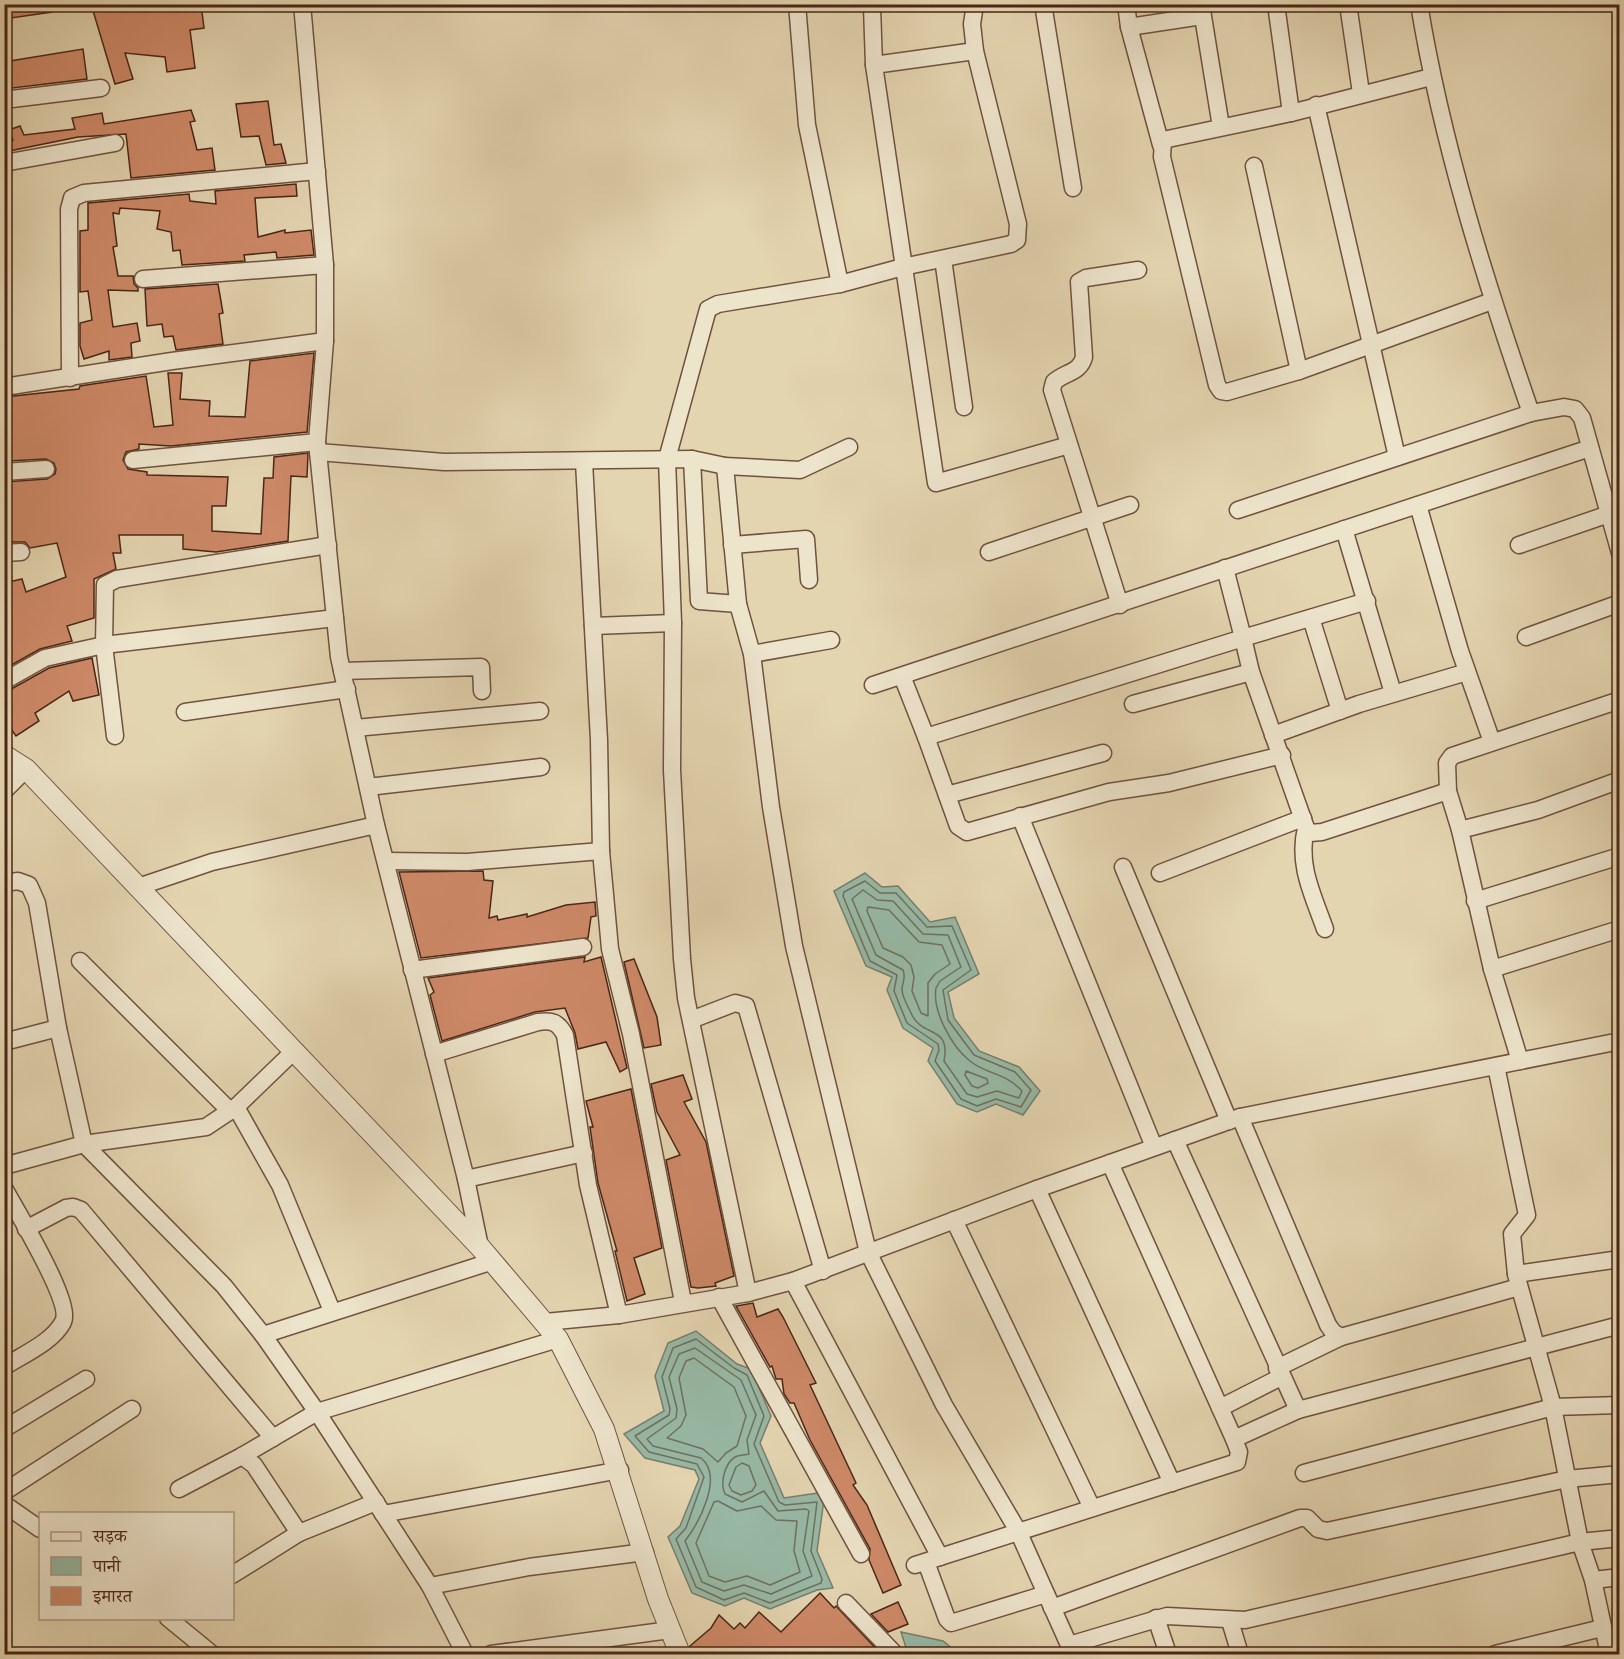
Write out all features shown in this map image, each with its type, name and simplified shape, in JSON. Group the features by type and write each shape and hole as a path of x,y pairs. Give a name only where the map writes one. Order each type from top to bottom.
{"street":[{"path":"302,4 325,265 326,341 317,447 342,670 376,825 412,970 487,1254"},
{"path":"797,4 807,125 840,284"},
{"path":"748,1293 691,1020 682,959 672,770 673,623 667,459 708,309 718,304 840,284 903,267 1011,244 1017,240 1019,233 975,51 972,24 975,4"},
{"path":"1043,4 1073,188"},
{"path":"1126,4 1129,27 1161,145 1217,385 1221,391 1227,392 1299,371 1373,342 1492,301"},
{"path":"1276,4 1291,114"},
{"path":"1348,4 1362,93"},
{"path":"1419,4 1431,77 1492,301 1531,413"},
{"path":"872,7 874,65 936,483 1069,445"},
{"path":"1129,27 1202,10 1221,127"},
{"path":"874,65 975,51"},
{"path":"1161,145 1167,137 1291,114 1316,105 1431,77"},
{"path":"4,100 101,88"},
{"path":"1316,105 1373,342 1397,457"},
{"path":"4,163 115,143"},
{"path":"1254,166 1299,371"},
{"path":"70,378 69,209 72,198 84,193 317,171"},
{"path":"943,259 964,407"},
{"path":"143,279 325,265"},
{"path":"1120,605 1052,390 1054,382 1082,365 1084,357 1079,282 1086,278 1138,270"},
{"path":"4,387 172,361 326,341"},
{"path":"1238,510 1531,413 1564,407 1575,409 1582,418 1620,553"},
{"path":"133,460 317,447 444,462 692,459 725,466 800,470 849,447"},
{"path":"873,685 1590,448"},
{"path":"692,459 699,601 738,604"},
{"path":"584,462 593,626 601,851 610,949 631,1034 683,1302"},
{"path":"725,466 738,604 752,654 771,807 794,946 868,1252 944,1405 1018,1531 1071,1650 1156,1618 1178,1616 1230,1621 1245,1620 1580,1542 1620,1538"},
{"path":"4,472 46,469"},
{"path":"988,552 1130,505"},
{"path":"1418,505 1467,672 1492,742"},
{"path":"1519,545 1609,514"},
{"path":"1344,529 1394,693"},
{"path":"732,545 806,539 809,580"},
{"path":"115,736 104,645 105,585 117,579 327,545"},
{"path":"1225,568 1251,672 1310,833 1322,832 1448,791"},
{"path":"926,737 1367,601"},
{"path":"1526,637 1620,603"},
{"path":"4,681 45,658 104,645 335,618"},
{"path":"1311,618 1340,711"},
{"path":"593,626 673,623"},
{"path":"752,654 831,640"},
{"path":"342,670 481,667 482,691"},
{"path":"1132,704 1251,672"},
{"path":"1273,735 1394,693 1467,672"},
{"path":"902,676 962,831 973,831 1109,792 1169,783 1282,755"},
{"path":"185,712 347,688"},
{"path":"1520,1061 1492,969 1460,830 1448,791 1447,763 1452,756 1620,700"},
{"path":"355,728 540,711"},
{"path":"947,795 1103,753"},
{"path":"4,755 26,769 487,1254 545,1322 558,1340 604,1429 620,1470 670,1630 680,1654"},
{"path":"368,787 541,767"},
{"path":"4,791 26,769"},
{"path":"1460,830 1538,810 1620,780"},
{"path":"1020,816 1154,1147"},
{"path":"1160,873 1305,823"},
{"path":"1305,823 1302,862 1325,929"},
{"path":"138,887 212,862 376,825"},
{"path":"386,861 467,861 601,851"},
{"path":"1475,901 1620,856"},
{"path":"1123,867 1328,1325 1341,1337"},
{"path":"4,883 18,881 29,885 37,903 58,1028 84,1144 224,1286 263,1335 317,1412 430,1586 465,1654"},
{"path":"1492,969 1620,929"},
{"path":"412,970 584,947"},
{"path":"80,961 233,1109 280,1185 332,1311"},
{"path":"691,1020 735,1003 746,1006 823,1271"},
{"path":"434,1054 538,1022 551,1020 560,1025 565,1035 588,1185 619,1315"},
{"path":"4,1042 58,1028"},
{"path":"545,1322 619,1315 683,1302 748,1293 823,1271 1037,1189 1234,1119 1620,1041"},
{"path":"4,1166 84,1144 206,1127 233,1109 293,1052"},
{"path":"1496,1066 1527,1215 1512,1234 1518,1281 1553,1407 1580,1542 1593,1580 1602,1628 1612,1651"},
{"path":"1175,1140 1298,1410"},
{"path":"466,1179 584,1153"},
{"path":"927,1561 1237,1462 1239,1452 1234,1439 1110,1163"},
{"path":"4,1188 58,1288 66,1314 63,1323 51,1336 4,1367"},
{"path":"1037,1189 1172,1483"},
{"path":"26,1228 66,1208 73,1207 81,1210 273,1438"},
{"path":"954,1220 1092,1508"},
{"path":"263,1335 487,1254"},
{"path":"1220,1408 1341,1337 1518,1281 1620,1259"},
{"path":"793,1281 927,1561 947,1619 951,1623 1049,1601 1300,1518 1306,1518 1318,1529 1327,1531 1566,1479 1620,1474"},
{"path":"719,1297 861,1554"},
{"path":"1234,1439 1298,1410 1620,1324"},
{"path":"179,1489 242,1456 317,1412 558,1340"},
{"path":"4,1429 86,1379"},
{"path":"1304,1473 1553,1407 1620,1405"},
{"path":"4,1492 132,1409"},
{"path":"242,1456 254,1465 299,1533"},
{"path":"234,1574 299,1533 380,1508 620,1470"},
{"path":"4,1504 39,1528"},
{"path":"430,1586 528,1568 645,1552"},
{"path":"1593,1580 1620,1577"},
{"path":"846,1603 895,1654"},
{"path":"1156,1618 1168,1654"},
{"path":"170,1620 212,1654"},
{"path":"1230,1621 1240,1654"},
{"path":"1495,1654 1602,1628"},
{"path":"491,1654 670,1630"}],"water":[{"path":"865,873 882,887 898,886 930,922 955,917 979,974 948,992 954,1018 979,1051 1019,1067 1040,1091 1023,1115 996,1104 977,1112 957,1104 928,1061 933,1048 903,1028 887,990 892,977 866,966 834,891"},
{"path":"696,1331 737,1364 751,1369 771,1416 760,1443 784,1498 825,1492 817,1551 833,1588 817,1590 770,1609 744,1598 725,1606 692,1593 668,1537 680,1526 699,1479 695,1470 645,1458 624,1434 664,1411 655,1376 668,1343"},
{"path":"901,1632 943,1641 959,1654 908,1654"}],"building":[{"path":"4,4 51,4 52,12 4,19"},
{"path":"91,4 201,4 204,28 190,30 195,68 167,72 165,57 125,53 133,79 115,84"},
{"path":"83,49 87,79 4,89 4,62"},
{"path":"268,101 274,145 281,144 286,163 266,165 259,136 241,137 236,104"},
{"path":"191,110 195,121 190,122 197,150 212,148 215,170 131,178 126,134 78,137 4,152 4,144 13,140 9,130 20,126 24,135 75,129 72,118 102,113 104,124"},
{"path":"296,184 297,196 255,198 258,237 285,230 285,233 311,230 314,255 277,258 276,252 244,255 245,261 182,265 180,250 173,251 171,232 157,229 160,211 120,208 119,214 113,213 117,246 113,247 118,276 133,276 138,291 108,290 113,327 137,323 140,341 131,343 132,357 109,360 109,351 84,359 80,346 80,323 92,320 88,291 80,292 80,231 88,230 88,203 189,194 190,201 216,204 215,191"},
{"path":"218,284 223,313 219,314 223,344 176,350 173,336 164,337 162,324 147,326 145,289"},
{"path":"314,353 307,432 171,446 139,444 139,449 126,452 123,460 128,469 147,472 147,475 228,477 226,506 212,506 212,531 261,534 264,478 273,478 274,457 308,453 307,477 291,476 288,541 216,552 183,549 183,535 119,535 121,553 113,553 116,569 94,579 94,618 67,626 72,641 40,649 6,668 4,583 22,579 26,592 66,577 57,543 30,548 25,542 9,542 4,482 47,479 55,474 56,469 54,463 46,459 8,461 4,397 79,389 80,386 146,376 154,427 173,425 168,373 182,373 180,399 210,401 209,416 245,417 250,361"},
{"path":"92,658 99,695 73,701 69,691 35,713 39,721 16,736 4,719 4,693 49,668"},
{"path":"483,871 484,880 493,881 489,918 497,916 498,920 527,914 527,917 566,905 595,902 596,916 591,917 588,938 421,958 399,872"},
{"path":"585,957 584,962 601,957 627,1068 620,1072 606,1042 578,1049 575,1033 565,1008 535,1012 442,1041 430,995 434,992 428,978"},
{"path":"634,959 657,1017 661,1045 644,1048 624,962"},
{"path":"683,1075 692,1099 684,1102 706,1142 734,1276 715,1283 716,1286 691,1287 666,1160 680,1155 657,1112 651,1084"},
{"path":"631,1089 662,1248 634,1258 645,1294 627,1301 615,1251 617,1251 598,1183 590,1127 593,1127 586,1101"},
{"path":"753,1303 757,1317 778,1309 783,1317 816,1383 810,1385 856,1483 853,1485 867,1505 901,1585 883,1593 869,1560 870,1549 810,1440 794,1403 790,1403 784,1394 782,1379 776,1379 772,1366 770,1367 736,1306"},
{"path":"820,1593 834,1608 836,1606 881,1654 696,1654 691,1649 690,1646 711,1628 719,1615 734,1629 740,1623 745,1628 759,1612 781,1632"},
{"path":"898,1602 908,1624 888,1632 871,1614"}]}
